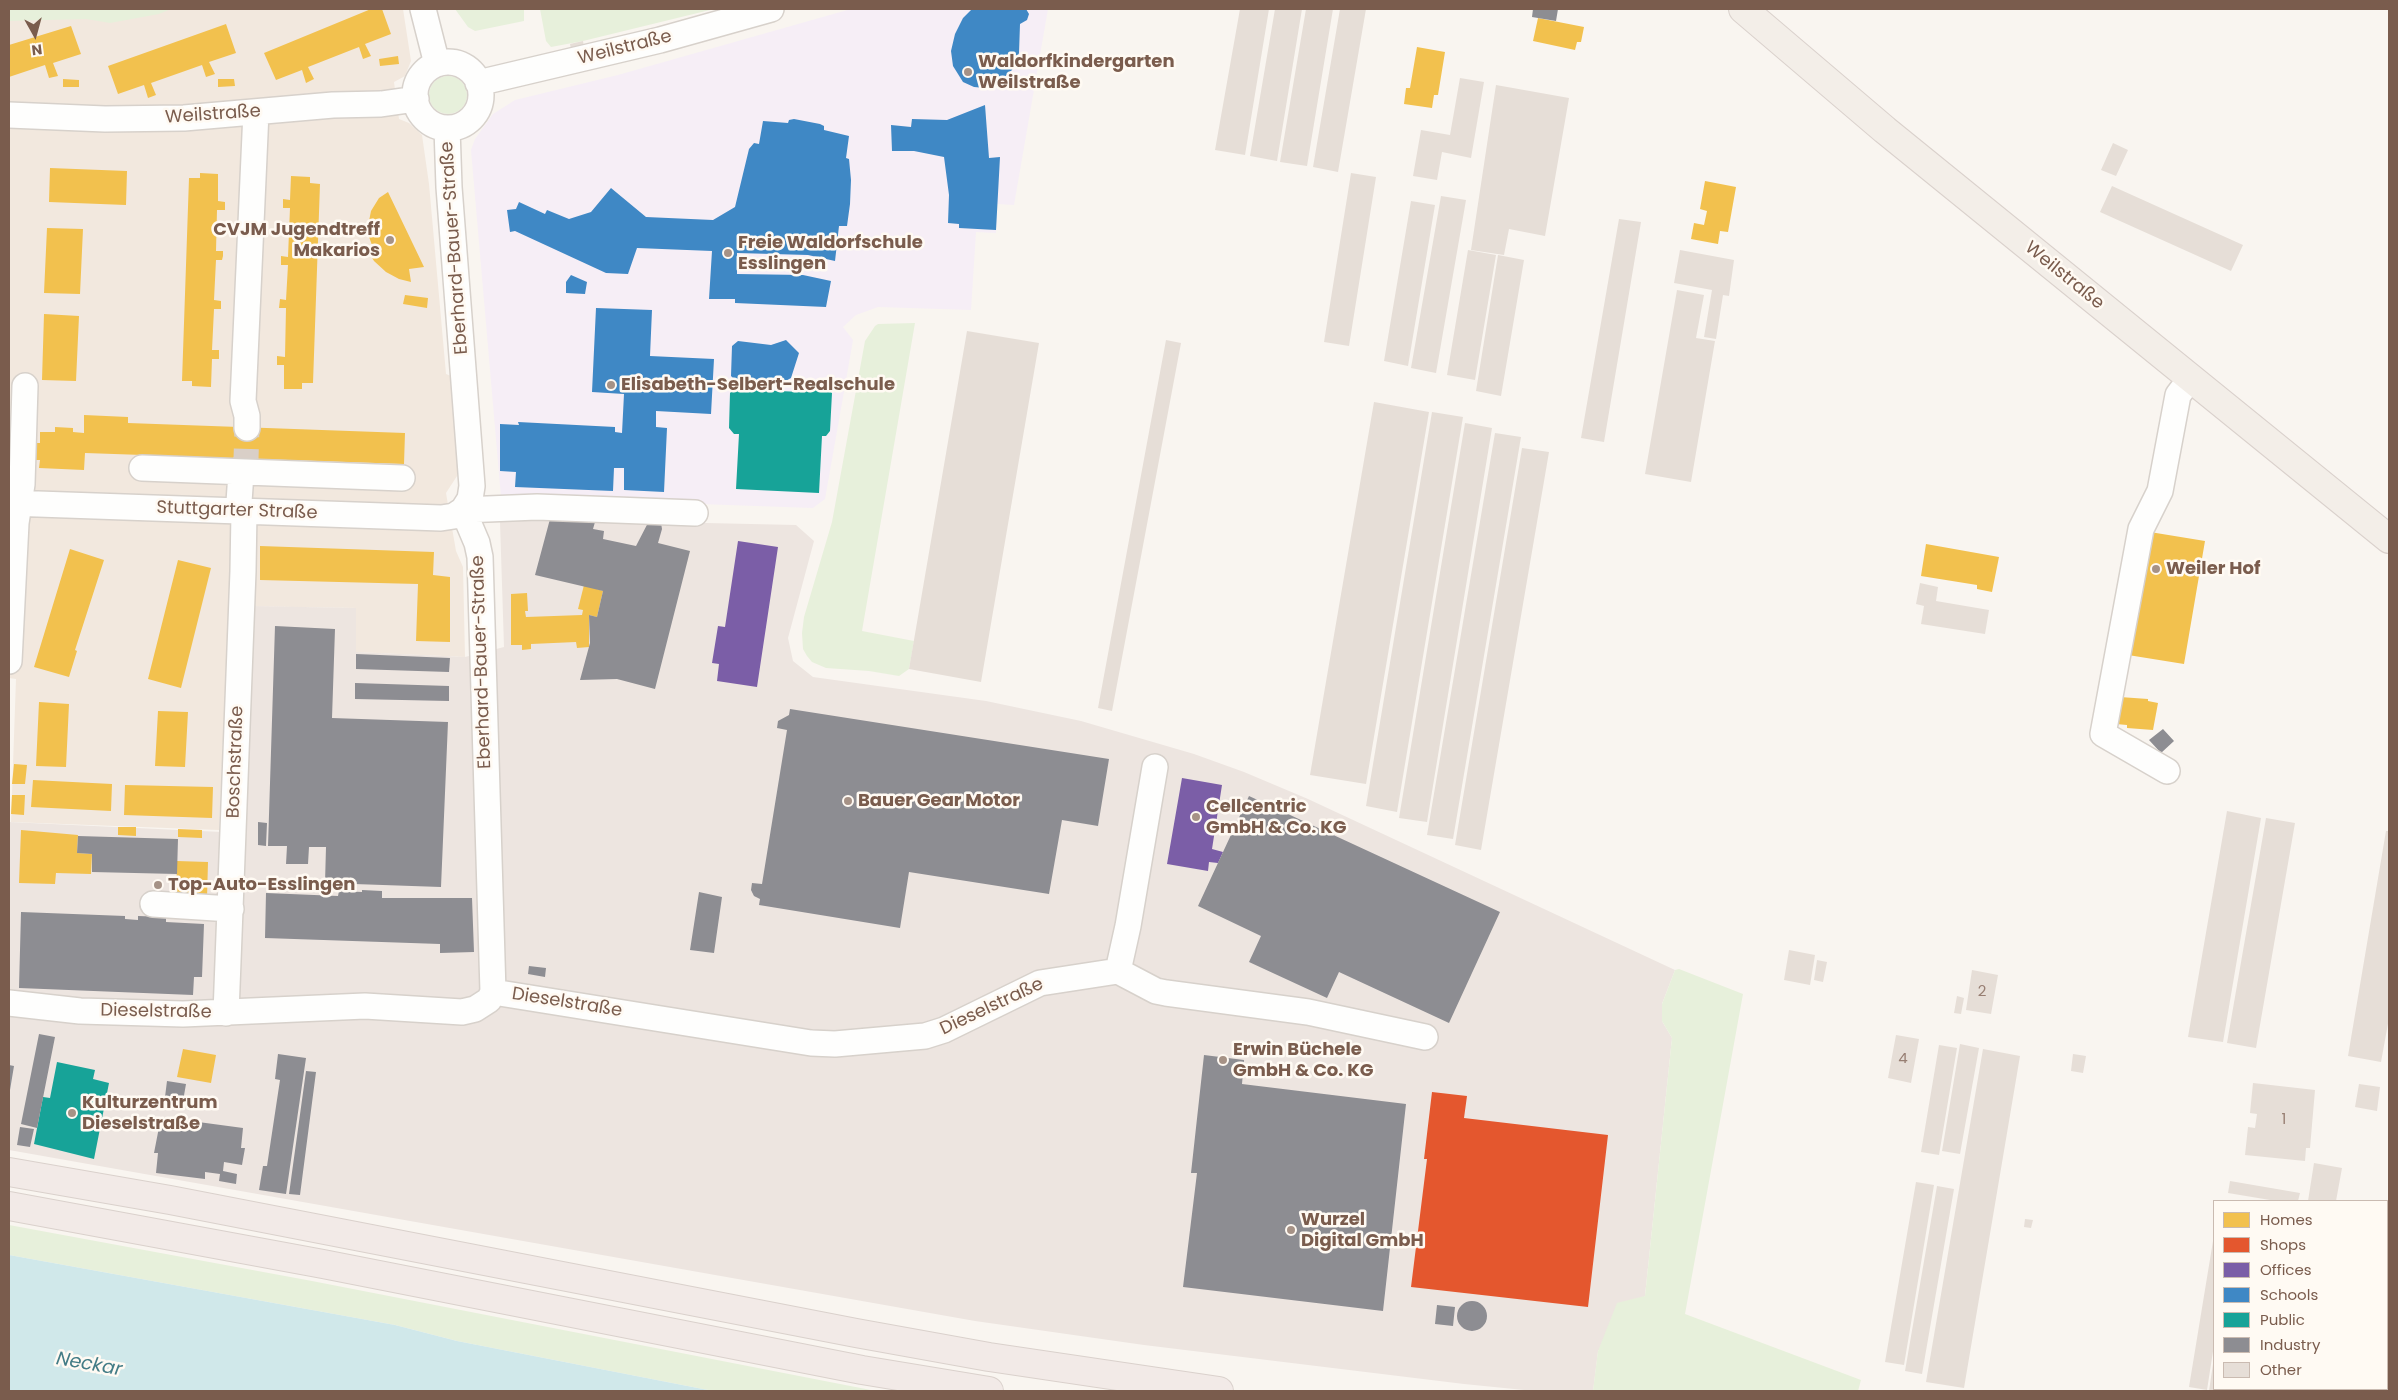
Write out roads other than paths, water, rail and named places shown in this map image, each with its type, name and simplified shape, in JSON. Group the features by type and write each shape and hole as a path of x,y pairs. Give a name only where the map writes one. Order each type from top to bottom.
{"highway":[{"path":"9,1172 170,1200 884,1338 989,1357 1219,1391"},
{"path":"9,1206 323,1264 862,1370 989,1391"}],"main road":[{"name":"Weilstraße","path":"1743,9 1885,130 2389,539"}],"street":[{"path":"423,9 437,64"},
{"name":"Weilstraße","path":"478,83 660,40 772,9"},
{"path":"450,62 462,66 472,73 478,83 480,100 474,115 462,125 447,128 429,123 420,112 416,99 417,87 421,78 437,64 450,62"},
{"name":"Weilstraße","path":"9,115 136,119 256,112 332,105 381,104 416,99"},
{"path":"247,428 247,416 243,401 256,112"},
{"name":"Eberhard-Bauer-Straße","path":"447,128 449,188 472,486 470,499 463,510 477,543 480,558 493,992"},
{"path":"2167,772 2103,734 2141,529 2160,491 2178,395 2191,378"},
{"path":"9,661 16,523 14,503 22,484 25,386"},
{"path":"142,468 402,478"},
{"name":"Boschstraße","path":"226,1013 244,512 239,502 241,473"},
{"name":"Stuttgarter Straße","path":"14,503 441,518 454,516 463,510 520,506 695,513"},
{"path":"1155,767 1128,926 1118,971 1156,991 1308,1012 1425,1037"},
{"path":"153,904 230,909"},
{"name":"Dieselstraße","path":"9,1003 80,1011 226,1013 371,1006 462,1012 481,1006 489,1000 493,992 811,1043 835,1044 926,1036 944,1030 1040,983 1118,971"}],"water":[{"name":"Neckar","path":"9,1255 395,1325 457,1341 713,1391 9,1391"}],"tunnel":[{"path":"241,473 246,459 247,428"}],"place":[{"name":"Waldorfkindergarten Weilstraße","path":"968,72"},
{"name":"CVJM Jugendtreff Makarios","path":"390,240"},
{"name":"Freie Waldorfschule Esslingen","path":"728,253"},
{"name":"Elisabeth-Selbert-Realschule","path":"611,385"},
{"name":"Weiler Hof","path":"2156,569"},
{"name":"Bauer Gear Motor","path":"848,801"},
{"name":"Cellcentric GmbH & Co. KG","path":"1196,817"},
{"name":"Top-Auto-Esslingen","path":"158,885"},
{"name":"Erwin Büchele GmbH & Co. KG","path":"1223,1060"},
{"name":"Kulturzentrum Dieselstraße","path":"72,1113"},
{"name":"Wurzel Digital GmbH","path":"1291,1230"}]}
